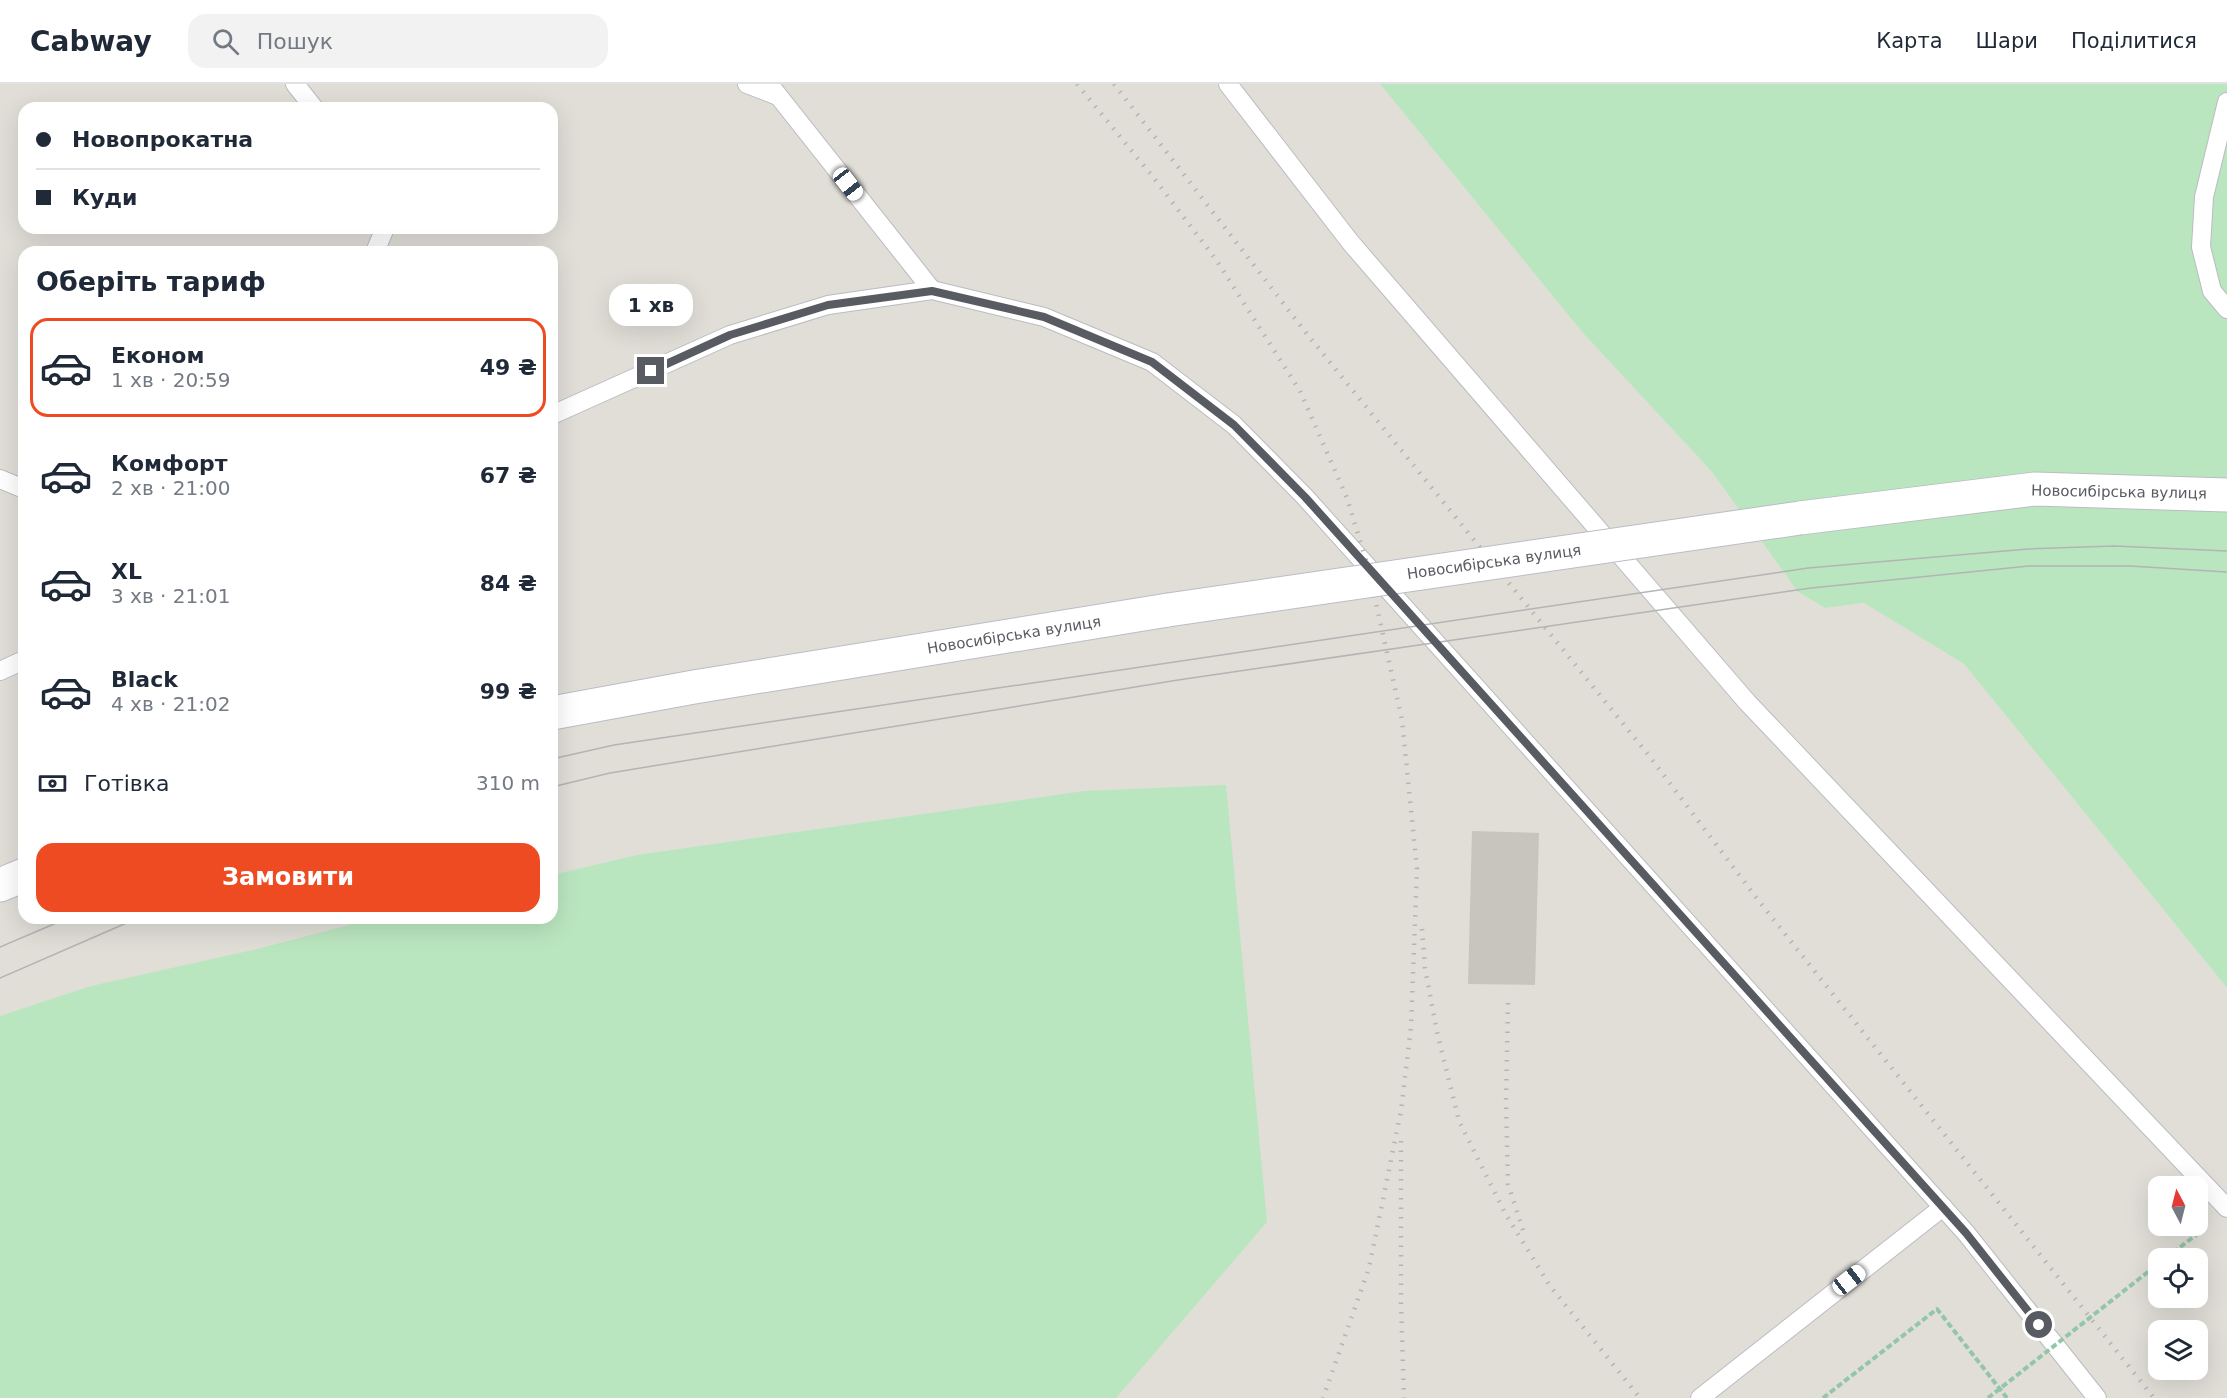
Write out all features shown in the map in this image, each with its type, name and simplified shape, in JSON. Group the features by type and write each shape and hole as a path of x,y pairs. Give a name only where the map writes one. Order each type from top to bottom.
{"main road":[{"name":"Новосибірська вулиця","path":"558,712 694,687 1168,610 1800,518 2035,489 2227,495"},
{"path":"0,885 18,878"}],"lane":[{"path":"747,84 773,90 932,291"},
{"path":"1228,84 1351,243 1747,702 2227,1208"},
{"path":"302,86 311,102"},
{"path":"2227,102 2204,196 2200,247 2212,291 2227,309"},
{"path":"558,413 730,335 828,305 932,291 1044,317 1152,362 1234,425 1305,497 1966,1233 2097,1398"},
{"path":"0,479 18,486"},
{"path":"0,671 18,663"},
{"path":"1700,1398 1942,1207"}],"path":[{"path":"2179,1248 2210,1224"},
{"path":"1988,1398 2148,1272"},
{"path":"1823,1398 1937,1309 2007,1398"}],"shaded area":[{"path":"0,84 1380,84 1582,332 1712,472 1798,592 1825,608 1864,603 1964,664 2227,988 2227,1398 0,1398"}],"green space":[{"path":"1380,84 2227,84 2227,988 1964,664 1864,603 1825,608 1798,592 1712,472 1582,332"},
{"path":"1226,785 1267,1222 1116,1398 0,1398 0,1016 91,986 257,949 353,924 558,924 558,874 637,855 1084,791"}],"building":[{"path":"1472,831 1539,833 1535,985 1468,984"}],"tram line":[{"path":"558,758 614,745 1808,568 2028,549 2114,546 2227,551"},
{"path":"558,786 610,773 1178,680 1811,588 2029,566 2130,566 2227,572"},
{"path":"0,947 54,924"},
{"path":"0,978 124,924"}],"railway":[{"path":"1077,84 1153,177 1217,261 1300,391 1347,498 1368,567 1402,720 1417,869 1411,1027 1401,1111 1369,1268 1323,1398"},
{"path":"1114,84 1307,334 1650,757 1758,900 2154,1398"},
{"path":"1422,929 1425,968 1437,1032 1459,1121 1505,1213 1550,1286 1640,1398"},
{"path":"1508,1003 1506,1102 1508,1184 1524,1233"},
{"path":"1401,1141 1401,1303 1404,1398"}],"route":[{"path":"651,371 730,335 828,305 932,291 1044,317 1152,362 1234,425 1305,497 1966,1233 2039,1325"}]}
